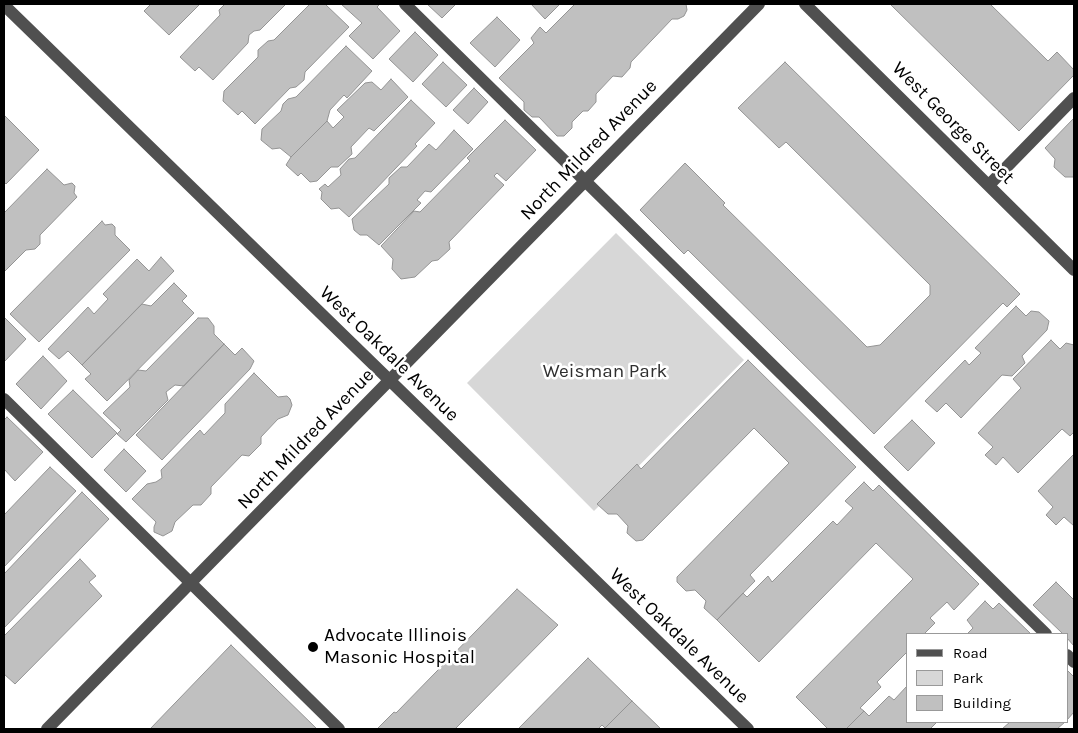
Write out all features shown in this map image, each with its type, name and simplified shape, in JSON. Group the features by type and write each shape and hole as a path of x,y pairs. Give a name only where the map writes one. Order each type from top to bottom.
{"street":[{"path":"404,4 1045,633"},
{"name":"North Mildred Avenue","path":"47,729 759,4"},
{"name":"West George Street","path":"805,4 1074,270"},
{"name":"West Oakdale Avenue","path":"4,6 748,729"},
{"path":"989,185 1074,98"},
{"path":"4,399 339,729"}],"green space":[{"name":"Weisman Park","path":"616,233 744,360 594,511 467,383"}],"building":[{"path":"151,4 200,4 169,35 144,11"},
{"path":"225,4 286,4 260,30 254,31 249,35 248,43 213,80 199,67 195,71 180,57 220,15 219,10"},
{"path":"310,4 325,4 349,27 305,72 304,80 296,87 290,88 255,124 242,111 238,115 223,101 224,91 258,57 258,50 268,41 274,40"},
{"path":"341,4 380,4 377,7 400,31 373,59 349,36 362,23"},
{"path":"427,4 456,4 442,18"},
{"path":"531,4 560,4 545,19"},
{"path":"575,4 686,4 687,10 684,16 672,19 631,62 630,68 622,77 613,76 596,94 596,102 588,111 583,111 572,122 572,128 564,136 557,136 539,117 532,117 524,110 524,102 499,78 534,43 531,38 540,27 546,33"},
{"path":"890,4 990,4 1048,61 1057,52 1074,70 1074,75 1019,131"},
{"path":"497,17 520,40 495,67 470,43"},
{"path":"415,32 438,55 413,82 389,59"},
{"path":"346,46 372,71 347,98 344,95 330,110 327,121 291,157 280,148 272,149 261,140 262,129 281,111 283,104 288,99 296,97"},
{"path":"443,62 467,85 446,107 422,84"},
{"path":"785,62 1020,294 1007,307 1003,303 874,434 688,250 684,254 640,210 685,163 725,203 723,205 867,347 880,345 930,295 930,285 786,142 779,148 738,108"},
{"path":"391,79 408,97 374,131 369,128 351,147 352,154 338,167 331,167 317,181 310,182 301,173 298,176 286,165 291,157 327,121 333,128 344,117 337,110 365,83 372,82 381,90"},
{"path":"474,88 488,102 468,124 453,110"},
{"path":"411,100 435,123 415,144 417,146 349,217 339,208 331,209 321,199 322,192 319,189 325,184 328,187 341,175 340,169 349,159 355,158"},
{"path":"4,115 39,150 6,184 4,182"},
{"path":"1074,118 1074,177 1065,177 1054,167 1055,159 1045,148"},
{"path":"505,120 536,150 506,181 497,173 494,176 504,185 449,242 450,249 438,260 432,261 415,277 401,279 392,269 393,259 381,246 414,211 420,212 470,161 467,158"},
{"path":"454,130 473,149 431,192 425,191 417,200 421,203 379,245 367,235 360,235 354,230 352,219 389,184 389,178 401,167 407,167 429,144 436,150"},
{"path":"47,169 64,185 72,183 75,186 74,193 77,197 40,235 40,244 35,249 26,250 4,272 4,213"},
{"path":"102,221 105,225 112,224 115,227 115,235 130,250 39,342 10,314"},
{"path":"161,257 174,271 82,365 68,351 59,359 48,349 88,307 94,314 108,299 103,294 137,259 149,271"},
{"path":"174,283 187,296 182,301 194,313 107,401 85,379 91,374 82,365 142,304 151,306"},
{"path":"1016,306 1026,316 1031,311 1039,312 1049,321 1047,330 1022,356 1025,363 1012,376 1002,375 961,418 946,403 937,412 925,401 965,360 969,365 981,353 975,348"},
{"path":"4,317 26,339 4,362"},
{"path":"198,318 208,318 214,326 214,334 224,344 184,386 175,385 166,392 168,400 126,442 117,434 121,430 103,413 130,387 129,380 138,370 146,371"},
{"path":"1051,340 1060,349 1066,343 1074,345 1074,432 1070,436 1062,429 1018,473 1003,457 996,465 985,455 993,447 978,433 1021,388 1013,379"},
{"path":"224,344 235,355 242,348 254,361 250,369 162,460 136,435"},
{"path":"43,356 67,381 41,409 16,384"},
{"path":"748,360 856,467 750,575 755,581 717,620 704,608 706,601 695,590 686,591 677,582 677,577 789,463 754,428 643,540 636,541 627,533 628,526 617,514 608,514 597,504 637,464 641,469"},
{"path":"254,373 278,397 287,396 290,399 292,405 288,415 278,419 261,437 261,444 249,456 242,455 211,487 211,494 201,505 193,505 175,522 172,531 163,536 154,532 156,522 132,499 147,484 162,478 161,470 200,430 204,435 225,413 225,404"},
{"path":"73,390 117,433 92,458 48,414"},
{"path":"7,417 43,452 15,481 4,469 4,420"},
{"path":"912,420 935,443 908,471 884,447"},
{"path":"124,449 146,471 126,492 104,470"},
{"path":"1074,454 1074,526 1064,517 1056,525 1046,515 1053,507 1038,491"},
{"path":"50,467 76,491 4,567 4,515"},
{"path":"864,482 873,491 879,485 979,584 954,610 947,602 930,618 935,623 925,633 906,633 906,653 877,682 881,687 860,708 864,711 846,729 828,729 796,697 913,579 876,543 759,662 717,620 743,593 747,597 768,576 772,582 833,521 837,525 853,508 845,501"},
{"path":"82,492 109,519 4,628 4,574"},
{"path":"80,559 96,576 89,582 102,596 15,684 4,674 4,636"},
{"path":"1056,582 1074,600 1074,646 1068,639 1068,633 1062,633 1033,605"},
{"path":"517,589 558,625 455,729 377,729 394,712 396,713"},
{"path":"985,601 993,609 999,603 1030,633 968,633 973,628 967,620"},
{"path":"231,645 317,729 150,729"},
{"path":"588,658 632,701 605,728 602,725 598,729 518,729"},
{"path":"1068,671 1074,677 1074,712 1068,719"},
{"path":"906,687 906,723 936,723 930,729 846,729 864,711 869,716 889,696 894,700"},
{"path":"632,701 661,729 606,729"},
{"path":"1009,723 1064,723 1057,729 1002,729"}],"place":[{"name":"Advocate Illinois Masonic Hospital","path":"313,647"}]}
